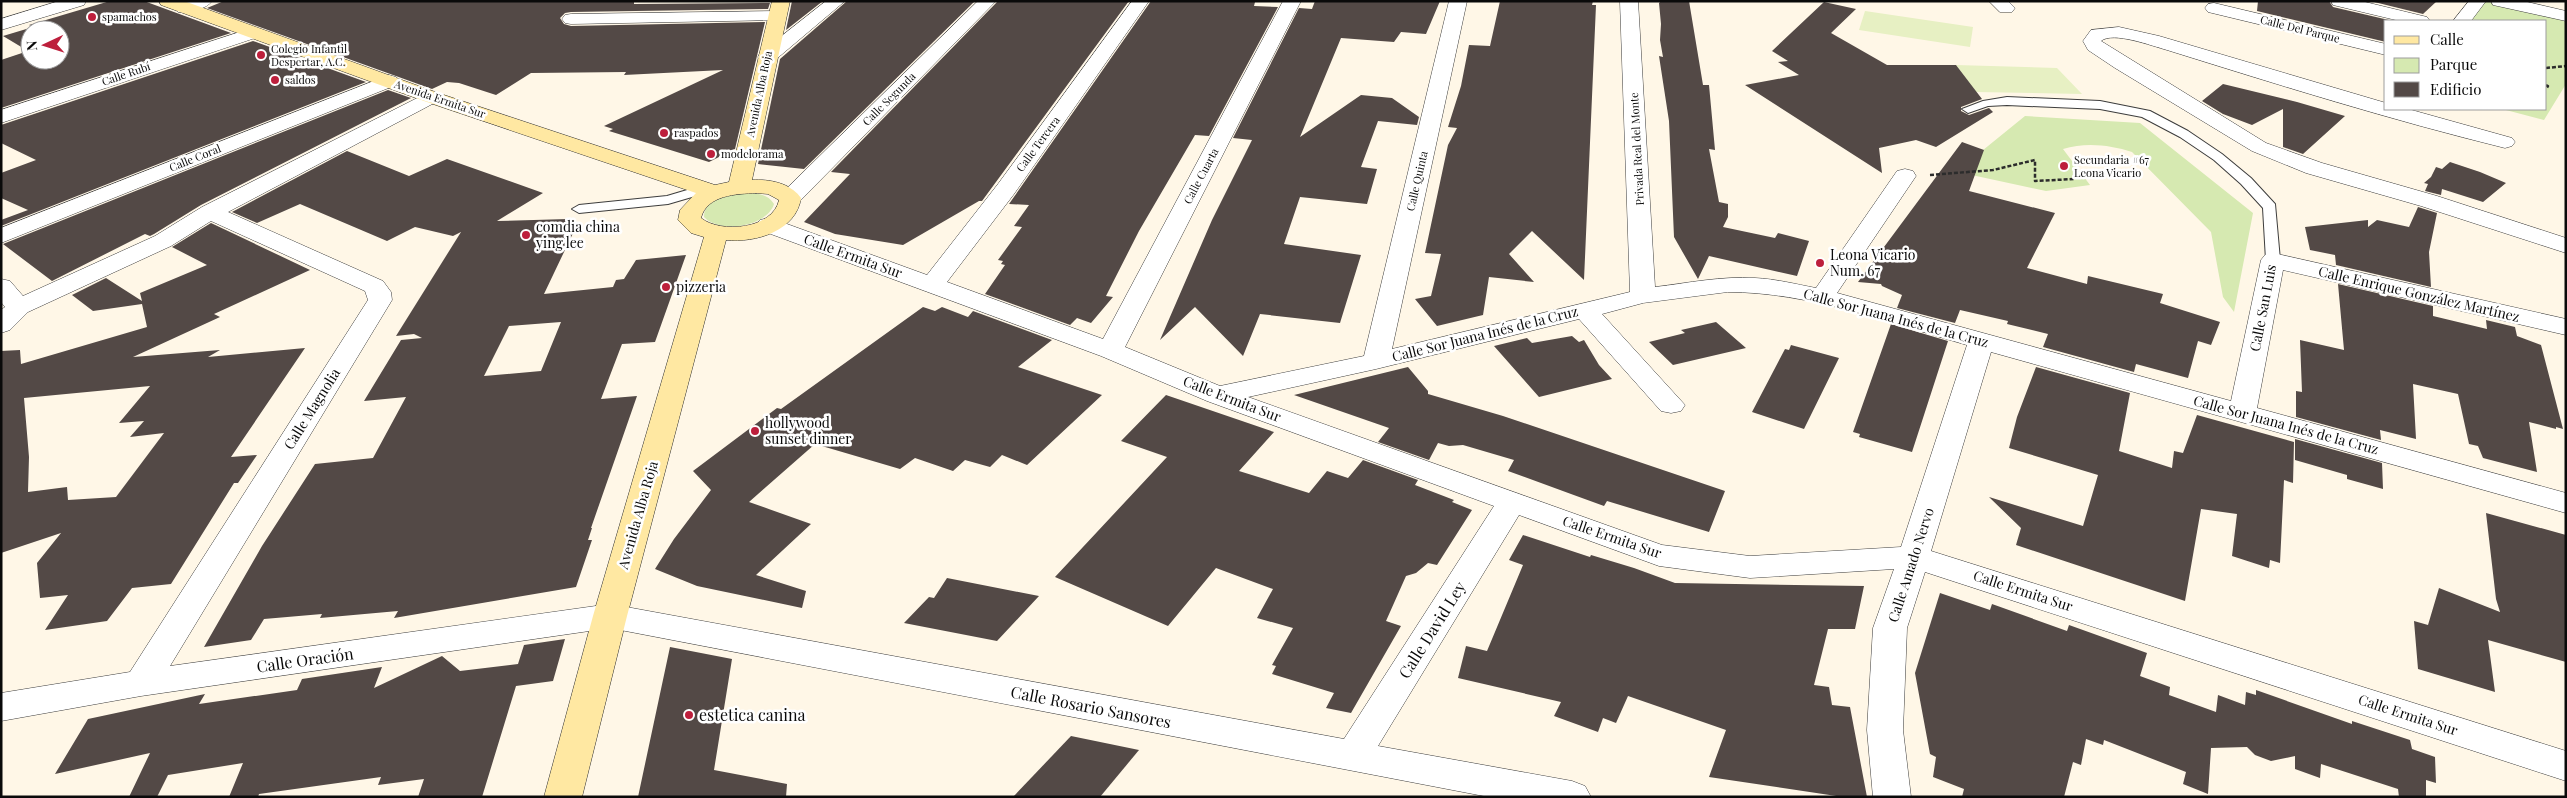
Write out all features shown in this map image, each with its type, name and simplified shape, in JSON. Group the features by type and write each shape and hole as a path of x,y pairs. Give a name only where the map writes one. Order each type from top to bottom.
{"main road":[{"name":"Avenida Ermita Sur","path":"176,4 389,82 710,191"},
{"name":"Avenida Alba Roja","path":"739,187 779,9"},
{"path":"739,187 771,187 783,191 790,198 791,205 786,214 768,225 748,232 716,234 694,226 689,220 690,213 696,204 710,191 739,187"},
{"name":"Avenida Alba Roja","path":"563,797 610,616 716,234"}],"street":[{"path":"1,25 78,1"},
{"path":"176,4 204,1"},
{"path":"767,57 837,1"},
{"name":"Calle Segunda","path":"790,198 988,1"},
{"name":"Calle Tercera","path":"932,285 1006,189 1140,1"},
{"name":"Calle Cuarta","path":"1110,350 1292,1"},
{"name":"Calle Quinta","path":"1376,361 1458,1"},
{"name":"Privada Real del Monte","path":"1630,1 1642,296"},
{"path":"2339,1 2417,20"},
{"path":"2463,20 2478,1"},
{"path":"2499,1 2566,16"},
{"name":"Calle Del Parque","path":"2214,8 2384,50"},
{"path":"570,19 779,9"},
{"path":"2384,108 2303,86 2154,40 2119,32 2098,34 2092,41 2095,46 2122,64 2259,147 2314,168 2429,201 2566,246"},
{"name":"Calle Rubí","path":"1,117 252,33"},
{"name":"Calle Coral","path":"1,236 389,82"},
{"path":"1,286 10,316 162,242 210,212 432,97"},
{"path":"2390,110 2505,142"},
{"path":"1822,297 1905,176"},
{"name":"Calle Magnolia","path":"141,683 380,300 379,292 374,286 210,212"},
{"name":"Calle Ermita Sur","path":"768,225 1110,350 1217,395 1659,555 1750,567 1914,556 2566,766"},
{"name":"Calle Enrique González Martínez","path":"2273,260 2566,327"},
{"name":"Calle San Luis","path":"2242,413 2273,260"},
{"name":"Calle Sor Juana Inés de la Cruz","path":"1217,395 1376,361 1642,296 1699,288 1752,285 1776,287 1822,297 2566,503"},
{"path":"1585,310 1671,405"},
{"name":"Calle Amado Nervo","path":"1892,797 1885,730 1890,628 1980,341"},
{"name":"Calle David Ley","path":"1352,757 1512,502"},
{"name":"Calle Oración","path":"1,707 141,683 610,616"},
{"name":"Calle Rosario Sansores","path":"610,616 1572,797"}],"lane":[{"name":"Calle San Luis","path":"1968,109 1995,101 2100,105 2146,114 2184,134 2218,157 2246,181 2270,207 2273,260"},
{"path":"579,209 668,200 710,191"}],"path":[{"path":"2547,68 2566,66"},
{"path":"1905,176 1993,170 2036,160 2035,182 2064,178 2075,179"}],"green space":[{"path":"2478,1 2499,1 2566,16 2566,84 2544,120 2506,110 2547,110 2547,20 2463,20"},
{"path":"1865,11 1973,27 1970,47 1859,30"},
{"path":"1956,65 2057,68 2082,94 1976,92"},
{"path":"2025,116 2140,123 2253,213 2234,312 2223,297 2211,232 2132,152 2098,145 2063,149 2090,185 2046,191 1967,174 1972,159"},
{"path":"746,193 758,194 769,198 774,204 770,212 753,223 731,226 711,222 704,217 705,211 714,202 727,196"}],"building":[{"path":"110,1 144,1 231,33 1,108 1,60 20,54 20,70 70,70 70,20 46,20"},
{"path":"224,1 634,1 634,4 770,3 768,9 571,12 565,13 560,18 564,24 571,26 765,22 735,149 709,162 609,131 613,129 604,126 723,70 624,75 626,72 531,73 496,95 459,83 447,82 432,89 207,8"},
{"path":"792,1 823,1 786,30"},
{"path":"847,1 975,1 804,169 758,164 780,59"},
{"path":"998,1 1129,1 982,201 903,245 835,234 804,222 850,174 831,172"},
{"path":"1151,1 1237,1 1255,2 1254,6 1278,7 1209,136 1195,135 1139,231 1106,296 1113,297 1091,323 1077,318 1070,325 985,294 1005,265 1001,264 1003,261 998,260 1022,227 1014,226 1029,205 1009,204"},
{"path":"1315,1 1440,1 1426,34 1401,32 1394,42 1341,38 1300,137 1361,95 1392,98 1419,117 1417,125 1378,121 1361,167 1377,169 1367,204 1300,197 1284,244 1361,255 1340,323 1260,314 1243,356 1195,307 1160,340 1212,220 1252,140 1233,138 1299,8 1312,9"},
{"path":"1500,1 1593,1 1592,5 1596,5 1584,280 1532,231 1509,254 1534,282 1489,277 1483,315 1437,326 1415,299 1431,296 1441,254 1425,253 1448,145 1457,128 1448,127 1461,86 1469,45 1490,46"},
{"path":"1661,1 1689,1 1703,85 1709,85 1715,150 1709,149 1719,202 1728,204 1728,217 1723,227 1775,238 1778,233 1809,241 1797,276 1709,256 1698,279 1674,237 1669,121 1659,56 1663,57 1660,40 1659,3"},
{"path":"2258,1 2329,1 2333,7 2389,20 2384,20 2384,42 2257,11"},
{"path":"2370,1 2437,1 2423,14"},
{"path":"1824,2 1856,9 1831,33 1887,65 1956,65 1982,99 1961,107 1961,111 1969,115 1989,108 1993,112 1936,147 1916,140 1879,148 1882,173 1745,85 1799,75 1778,62 1788,61 1772,51"},
{"path":"20,31 20,46 3,36"},
{"path":"253,41 366,82 1,226 1,220 28,210 1,198 1,173 36,160 1,143 1,125"},
{"path":"2223,84 2345,116 2303,154 2283,147 2283,109 2252,125 2223,114 2202,101"},
{"path":"388,90 411,98 201,205 154,234 150,236 145,234 52,281 3,244"},
{"path":"1962,142 1984,150 1969,191 2055,213 2027,268 2087,284 2088,276 2163,294 2160,303 2220,322 2211,345 2198,341 2188,378 2136,364 2134,372 2043,347 2048,334 2007,324 2008,321 1960,310 1955,323 1897,308 1902,295 1881,284 1858,282"},
{"path":"347,151 409,176 447,159 543,193 497,221 568,219 559,232 574,231 544,294 613,287 616,280 624,279 636,260 686,255 655,342 622,344 601,399 637,396 591,528 588,540 592,540 576,587 394,618 398,611 320,618 322,614 264,619 251,640 204,647 262,546 315,464 373,458 406,397 364,401 401,340 422,338 414,334 396,336 461,232 453,236 415,227 387,241 300,204 257,223 232,212","holes":["561,322 541,371 484,376 509,326"]},
{"path":"2450,162 2506,183 2483,202 2442,189 2441,195 2425,191 2428,184 2424,183 2431,177 2436,167 2442,169"},
{"path":"2418,207 2437,213 2429,252 2431,287 2336,265 2335,255 2310,250 2305,227 2368,220 2368,227 2377,220 2409,227"},
{"path":"211,223 310,270 214,314 220,317 133,357 220,350 208,357 305,348 231,457 257,455 238,483 234,483 171,584 132,588 107,621 45,630 68,595 40,598 37,563 61,533 1,553 1,351 20,350 21,364 147,327 142,304 93,311 72,295 106,278 142,301 140,293 207,265 172,247","holes":["150,386 119,423 144,421 130,437 164,433 116,497 68,500 67,487 28,492 29,457 24,398"]},
{"path":"2338,284 2433,306 2433,316 2487,329 2486,320 2515,327 2517,336 2541,345 2563,429 2529,422 2537,472 2483,458 2478,446 2469,444 2458,394 2413,384 2416,439 2380,430 2381,440 2296,417 2296,391 2302,392 2300,340 2344,350"},
{"path":"923,307 935,311 942,307 968,317 973,311 1052,340 1018,367 1102,395 1027,465 1002,455 990,467 965,460 953,471 915,458 900,469 815,444 749,502 811,524 756,575 806,591 802,608 697,586 655,569 674,539 711,490 693,471 777,408 781,409"},
{"path":"1716,322 1746,348 1673,365 1649,342 1685,333 1681,330"},
{"path":"1891,324 1948,341 1912,452 1859,437 1860,434 1853,432"},
{"path":"1572,336 1579,342 1584,340 1599,365 1612,379 1539,397 1494,346 1527,338 1532,343"},
{"path":"1791,345 1839,358 1804,429 1752,412 1785,349 1789,350"},
{"path":"1408,367 1428,391 1428,394 1503,416 1725,491 1709,532 1607,501 1604,506 1508,471 1514,460 1463,445 1449,446 1438,443 1429,460 1378,442 1389,428 1294,395"},
{"path":"2036,367 2130,393 2119,451 2172,468 2174,451 2183,453 2197,415 2294,442 2293,483 2284,480 2280,563 2270,560 2269,568 2232,556 2237,514 2201,509 2185,601 2016,545 2021,528 1989,497 2083,526 2098,475 2009,448 2017,417"},
{"path":"1166,395 1274,432 1239,471 1309,493 1327,471 1348,478 1363,460 1418,480 1415,485 1454,500 1452,502 1472,510 1437,565 1428,563 1416,573 1406,576 1386,621 1401,626 1351,713 1326,708 1334,693 1272,674 1276,666 1272,665 1293,628 1257,618 1273,589 1216,568 1168,626 1055,577 1167,457 1121,441"},
{"path":"2295,439 2382,463 2383,489 2347,479 2347,475 2295,460"},
{"path":"2486,513 2566,535 2566,662 2488,640 2495,692 2418,669 2414,621 2428,625 2439,588 2500,612 2496,599"},
{"path":"1523,535 1590,557 1591,555 1634,568 1675,583 1864,586 1855,629 1828,629 1814,685 1829,687 1832,705 1850,707 1867,797 1843,797 1709,777 1726,730 1628,696 1616,723 1603,718 1598,732 1554,716 1561,702 1458,678 1466,646 1487,651 1523,565 1509,560"},
{"path":"947,578 1039,596 997,641 904,623 929,597 934,598"},
{"path":"1940,593 1990,610 1992,604 2067,631 2069,625 2147,653 2140,676 2170,687 2169,695 2216,712 2218,695 2245,705 2246,692 2256,695 2256,690 2352,724 2352,721 2410,740 2412,749 2435,757 2436,783 2426,780 2426,797 2399,797 2398,789 2321,764 2320,778 2295,769 2295,756 2271,761 2255,755 2247,747 2211,748 2208,794 2183,784 2186,772 2104,740 2103,745 2086,739 2081,765 2073,762 2064,797 1962,797 1964,789 1933,777 1936,757 1930,754 1915,673"},
{"path":"565,639 553,681 516,686 482,797 418,797 424,779 378,785 381,777 259,794 258,797 229,797 243,763 168,775 157,797 129,797 150,753 55,774 88,719 205,694 199,704 297,690 302,679 382,667 374,688 442,656 460,671 518,664 524,645"},
{"name":"estetica canina","path":"670,647 732,659 714,770 787,784 786,797 638,797"},
{"path":"1071,736 1139,750 1100,797 1013,797"}],"place":[{"name":"spamachos","path":"92,17"},
{"name":"Colegio Infantil Despertar, A.C.","path":"261,55"},
{"name":"saldos","path":"275,80"},
{"name":"raspados","path":"664,133"},
{"name":"modelorama","path":"711,154"},
{"name":"Secundaria #67 Leona Vicario","path":"2064,166"},
{"name":"comdia china ying lee","path":"526,235"},
{"name":"Leona Vicario Num. 67","path":"1820,263"},
{"name":"pizzeria","path":"666,287"},
{"name":"hollywood sunset dinner","path":"755,431"},
{"name":"estetica canina","path":"689,715"}]}
